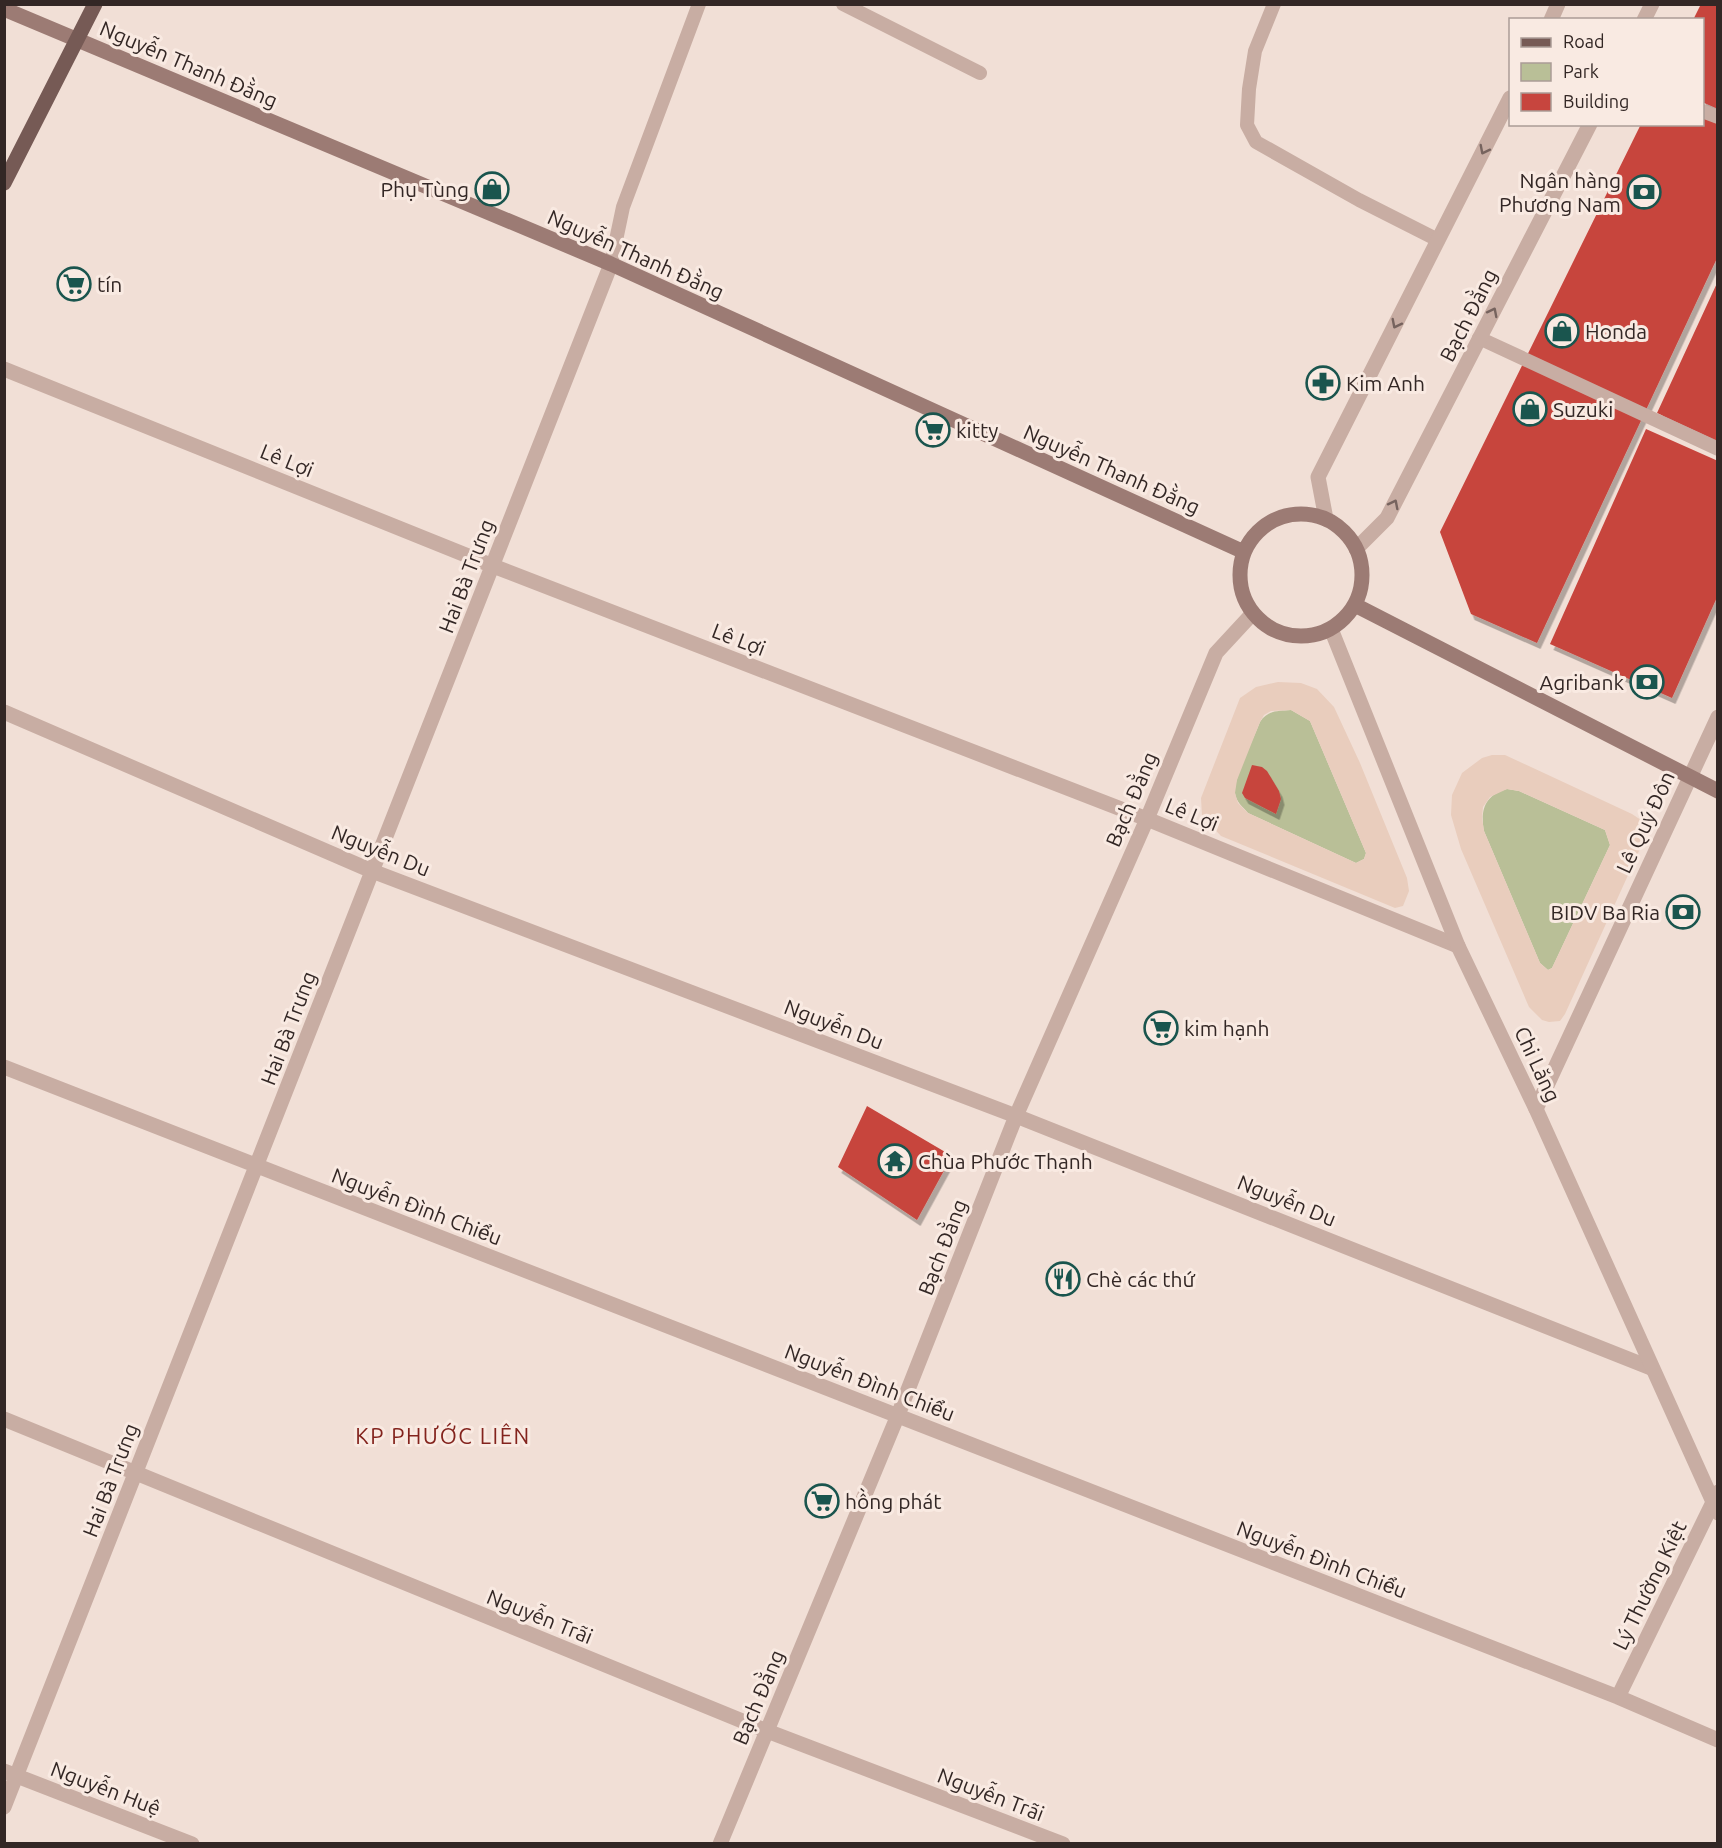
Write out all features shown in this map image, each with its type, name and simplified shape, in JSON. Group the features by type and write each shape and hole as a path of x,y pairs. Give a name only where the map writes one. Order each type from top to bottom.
{"main road":[{"path":"4,183 95,4"},
{"name":"Nguyễn Thanh Đằng","path":"4,9 611,264 1244,552"},
{"path":"1302,513 1326,519 1344,531 1356,549 1361,562 1362,577 1355,604 1345,618 1331,628 1315,635 1298,636 1281,633 1266,625 1253,613 1245,599 1240,584 1240,568 1244,552 1258,532 1278,518 1302,513"},
{"path":"1355,604 1718,791"}],"street":[{"path":"1552,18 1558,4"},
{"path":"1645,18 1652,4"},
{"path":"1326,519 1318,477 1509,100"},
{"name":"Bạch Đằng","path":"1356,549 1387,518 1589,126"},
{"name":"Hai Bà Trưng","path":"4,1807 11,1773 136,1473 611,264"},
{"name":"Lê Lợi","path":"4,369 493,566 1147,819 1458,946"},
{"name":"Bạch Đằng","path":"720,1844 898,1415 1016,1116 1147,819 1216,653 1253,613"},
{"name":"Chi Lăng","path":"1331,628 1458,946 1536,1110 1651,1368 1716,1502"},
{"name":"Nguyễn Du","path":"4,712 372,871 1016,1116 1651,1368"},
{"name":"Lê Quý Đôn","path":"1536,1110 1718,717"},
{"name":"Nguyễn Đình Chiểu","path":"4,1067 1618,1697 1718,1740"},
{"name":"Nguyễn Trãi","path":"4,1419 767,1731 1063,1844"},
{"name":"Lý Thường Kiệt","path":"1618,1697 1716,1502"},
{"name":"Nguyễn Huệ","path":"11,1773 192,1844"}],"lane":[{"path":"611,264 623,207 699,4"},
{"path":"843,4 980,73"},
{"path":"1274,4 1254,51 1249,89 1247,125 1257,142 1359,200 1438,240"},
{"path":"1479,338 1718,449"}],"green space":[{"path":"1291,710 1310,721 1366,853 1364,859 1356,863 1248,813 1237,799 1235,787 1237,778 1260,722 1270,713"},
{"path":"1507,789 1519,791 1605,830 1610,845 1552,968 1548,970 1540,963 1484,831 1483,816 1486,804 1494,795"}],"shaded area":[{"path":"1278,682 1301,683 1317,689 1334,707 1360,763 1407,878 1409,891 1403,906 1395,908 1221,836 1202,816 1201,798 1240,698 1256,687","holes":["1291,710 1310,721 1366,853 1364,859 1356,863 1248,813 1238,803 1235,793 1237,780 1264,715 1271,711"]},
{"path":"1505,755 1632,814 1641,820 1644,828 1644,837 1639,851 1560,1021 1542,1020 1529,1007 1461,849 1451,815 1452,795 1462,773 1482,758","holes":["1507,789 1519,791 1605,830 1610,845 1552,968 1548,970 1540,963 1484,831 1483,807 1490,797"]}],"building":[{"path":"1701,4 1718,4 1718,109 1704,103 1704,18 1694,18"},
{"path":"1704,118 1718,124 1718,256 1537,643 1471,614 1440,532 1640,126 1704,126"},
{"path":"1718,281 1718,441 1657,413"},
{"path":"1646,429 1718,461 1718,595 1672,698 1550,644"},
{"path":"1252,765 1262,767 1267,771 1279,791 1281,799 1276,814 1245,798 1242,793"},
{"name":"Chùa Phước Thạnh","path":"867,1106 952,1156 917,1220 838,1167"}],"place":[{"name":"Phụ Tùng","path":"492,189"},
{"name":"Ngân hàng Phương Nam","path":"1644,192"},
{"name":"tín","path":"74,284"},
{"name":"Honda","path":"1562,331"},
{"name":"Kim Anh","path":"1323,383"},
{"name":"Suzuki","path":"1530,409"},
{"name":"kitty","path":"933,430"},
{"name":"Agribank","path":"1647,682"},
{"name":"BIDV Ba Ria","path":"1683,912"},
{"name":"kim hạnh","path":"1161,1028"},
{"name":"Chùa Phước Thạnh","path":"895,1161"},
{"name":"Chè các thứ","path":"1063,1279"},
{"name":"hồng phát","path":"822,1501"}],"district":[{"name":"KP PHƯỚC LIÊN","path":"443,1435"}]}
